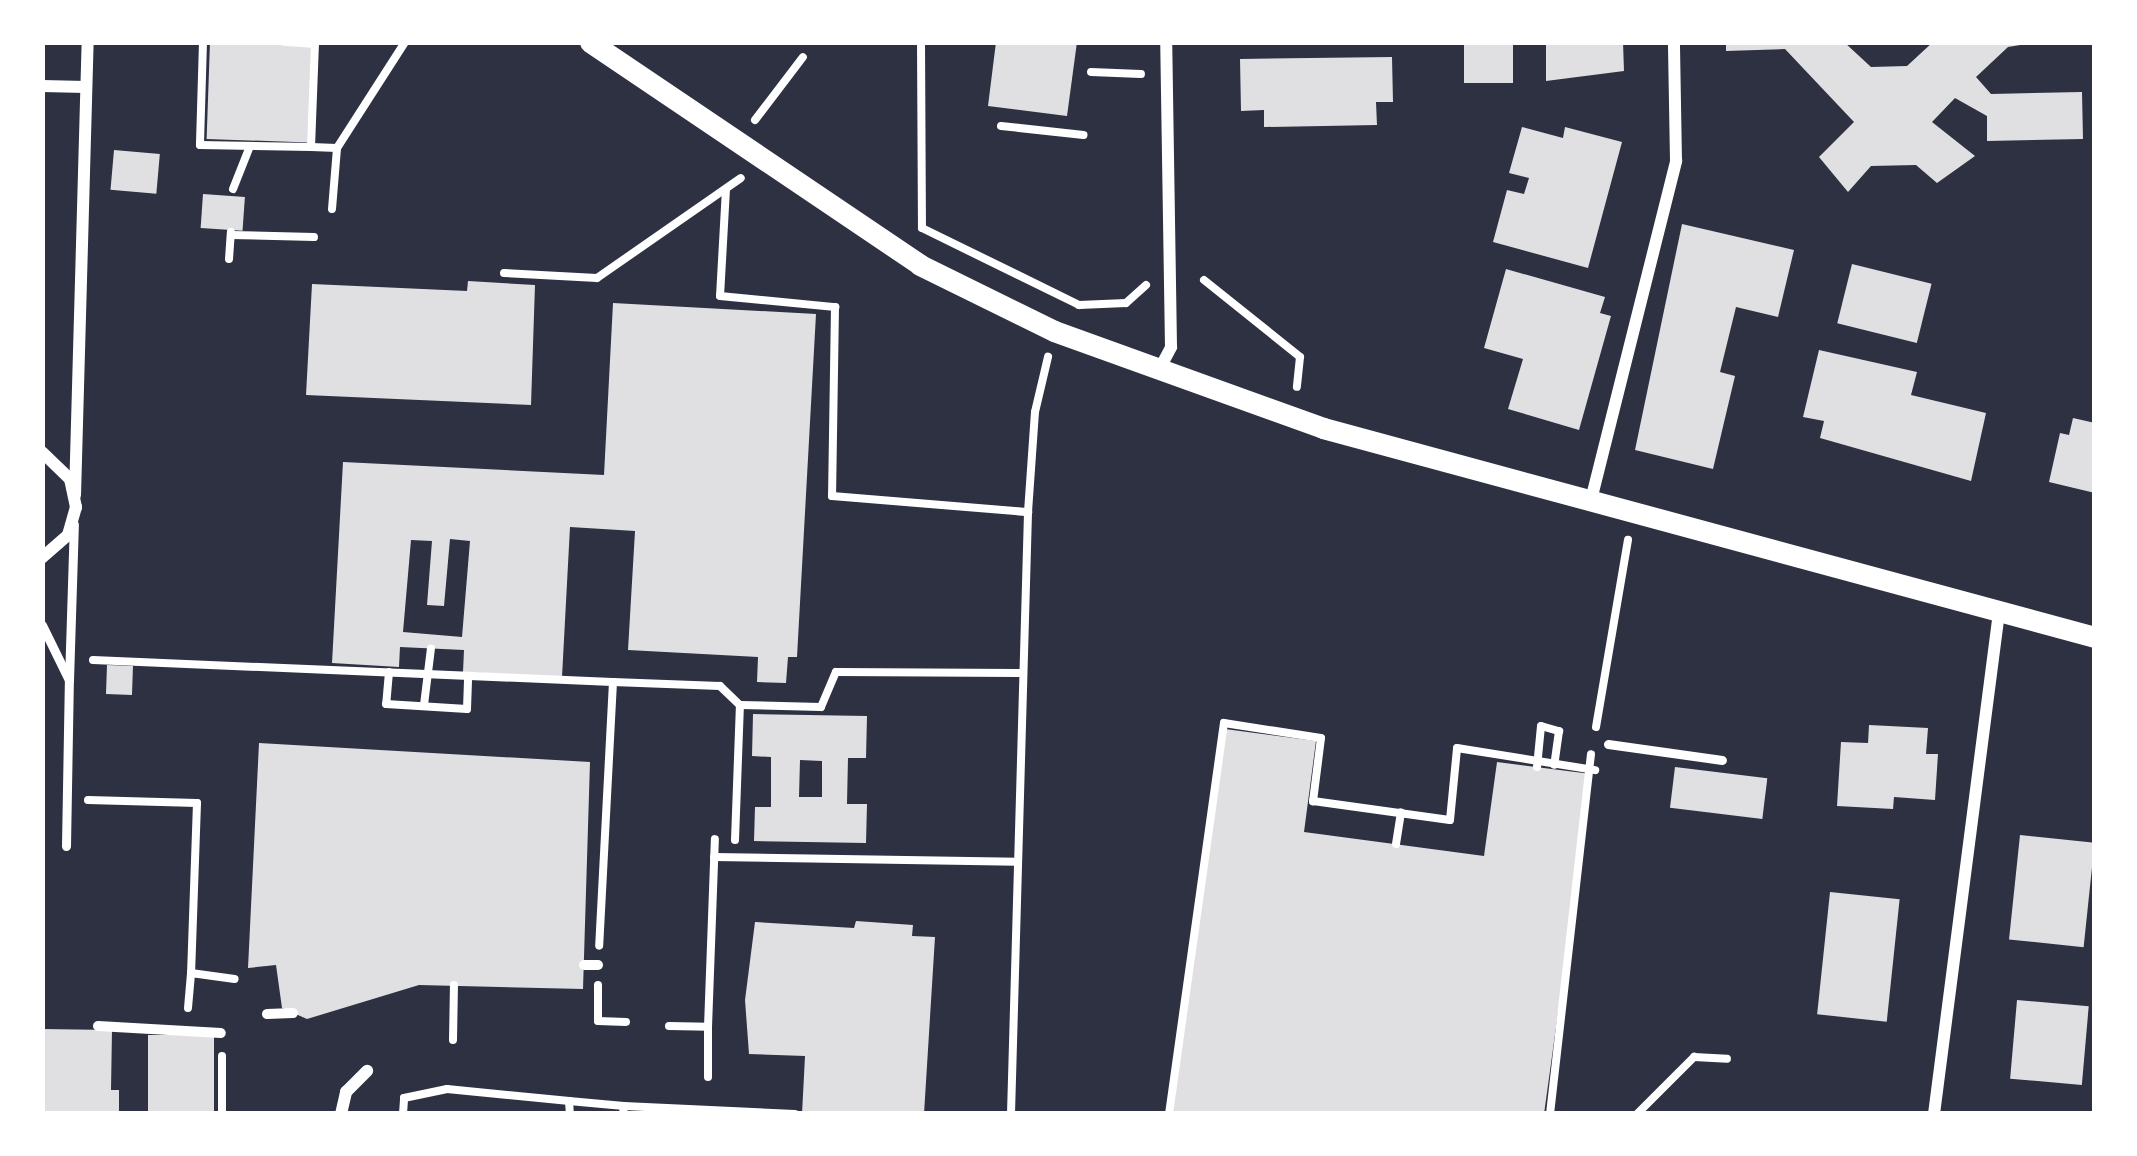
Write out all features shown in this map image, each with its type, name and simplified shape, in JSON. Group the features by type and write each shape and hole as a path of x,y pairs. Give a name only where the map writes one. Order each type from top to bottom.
{"street":[{"path":"42,558 74,519 88,42"},
{"path":"590,42 920,265 1054,331 1323,428 2095,638"},
{"path":"1159,370 1171,347 1166,42"},
{"path":"1590,504 1676,160 1674,42"},
{"path":"42,86 86,87"},
{"path":"42,452 59,464 75,495"},
{"path":"1934,1114 2000,613"},
{"path":"584,965 598,965"},
{"path":"267,1014 292,1012"},
{"path":"98,1026 221,1033"},
{"path":"340,1114 346,1092 367,1071"}],"lane":[{"path":"66,846 74,519"},
{"path":"42,625 69,680"},
{"path":"1608,744 1722,760"}],"path":[{"path":"203,42 200,146 337,148"},
{"path":"284,42 316,44 311,147"},
{"path":"332,209 337,148 405,42"},
{"path":"921,42 922,228 1079,304 1117,305 1146,285 1171,285"},
{"path":"755,120 803,57"},
{"path":"1091,72 1141,74"},
{"path":"1000,126 1084,135"},
{"path":"233,189 250,146"},
{"path":"504,273 597,278 742,178"},
{"path":"726,189 720,296 835,308 832,496 1028,512"},
{"path":"229,259 231,232 314,237"},
{"path":"1204,280 1300,357 1297,388"},
{"path":"1011,1114 1028,512 1035,412 1054,331"},
{"path":"1278,381 1316,394"},
{"path":"1550,1114 1628,540"},
{"path":"424,705 431,648"},
{"path":"93,660 720,686 740,705 820,707 836,672 1022,673"},
{"path":"389,673 386,704 467,709 469,676"},
{"path":"614,682 598,1021 626,1022"},
{"path":"734,840 740,705"},
{"path":"1168,1114 1224,723 1321,738 1313,801 1450,820 1457,748 1537,765 1594,770"},
{"path":"1537,765 1541,726 1559,730 1554,765"},
{"path":"88,800 197,803 188,1016"},
{"path":"1396,844 1401,812"},
{"path":"708,1077 715,838"},
{"path":"714,857 1017,862"},
{"path":"191,973 235,979"},
{"path":"453,1040 454,985"},
{"path":"669,1026 708,1027"},
{"path":"221,1033 222,1114"},
{"path":"1637,1114 1694,1058 1727,1059"},
{"path":"403,1114 404,1098 447,1088 624,1110 795,1114"},
{"path":"569,1101 570,1114"}],"building":[{"path":"210,42 312,46 309,143 207,139"},
{"path":"996,42 1077,42 1067,116 988,106"},
{"path":"1464,42 1513,42 1513,83 1464,83"},
{"path":"1546,42 1623,42 1624,71 1546,81"},
{"path":"1726,42 1844,42 1871,67 1907,66 1933,42 2038,42 2008,47 1976,77 1991,94 2082,92 2083,139 1987,141 1987,116 1955,98 1932,122 1975,156 1937,183 1916,165 1871,166 1848,192 1819,157 1854,122 1785,49 1726,51"},
{"path":"1392,57 1393,102 1376,102 1377,125 1264,127 1264,110 1241,111 1240,59"},
{"path":"1522,127 1563,138 1565,127 1622,142 1588,268 1493,242 1507,190 1524,194 1529,178 1509,173"},
{"path":"114,150 160,154 156,194 111,190"},
{"path":"203,194 245,197 243,231 201,228"},
{"path":"1682,224 1794,250 1778,317 1736,307 1720,372 1735,376 1713,469 1635,450"},
{"path":"1852,264 1932,284 1917,343 1837,323"},
{"path":"1506,269 1605,297 1600,313 1611,316 1579,430 1508,409 1523,359 1484,348"},
{"path":"468,281 535,285 531,405 306,395 312,284 467,291"},
{"path":"613,303 816,314 797,657 788,657 786,683 757,682 758,657 628,650 635,531 570,527 562,677 463,672 464,650 400,647 399,667 332,663 343,462 604,475","holes":["450,539 470,541 462,637 403,632 411,540 432,541 427,605 444,606"]},
{"path":"1819,350 1917,372 1911,395 1986,413 1971,481 1820,438 1824,421 1803,417"},
{"path":"2073,418 2095,423 2095,493 2049,482 2060,433 2069,435"},
{"path":"107,665 133,666 132,695 106,694"},
{"path":"753,714 867,716 866,758 848,758 847,804 867,804 866,843 754,841 755,807 771,807 771,757 752,756","holes":["800,760 822,761 822,797 799,797"]},
{"path":"1869,725 1928,728 1926,754 1938,754 1935,800 1894,797 1893,809 1837,806 1841,742 1868,743"},
{"path":"1225,729 1316,741 1304,832 1484,856 1497,762 1591,774 1544,1114 1172,1114"},
{"path":"259,743 590,762 583,989 419,985 307,1019 282,1008 276,965 248,968"},
{"path":"1675,767 1767,778 1762,819 1670,808"},
{"path":"2020,835 2095,843 2084,947 2009,939"},
{"path":"1830,892 1900,899 1887,1022 1817,1014"},
{"path":"856,921 913,925 912,936 935,937 924,1114 802,1114 805,1056 749,1054 745,1000 755,922 854,928"},
{"path":"2017,1000 2089,1006 2082,1085 2010,1079"},
{"path":"42,1029 112,1030 111,1090 119,1090 119,1114 42,1114"},
{"path":"148,1035 214,1035 214,1114 148,1114"}]}
